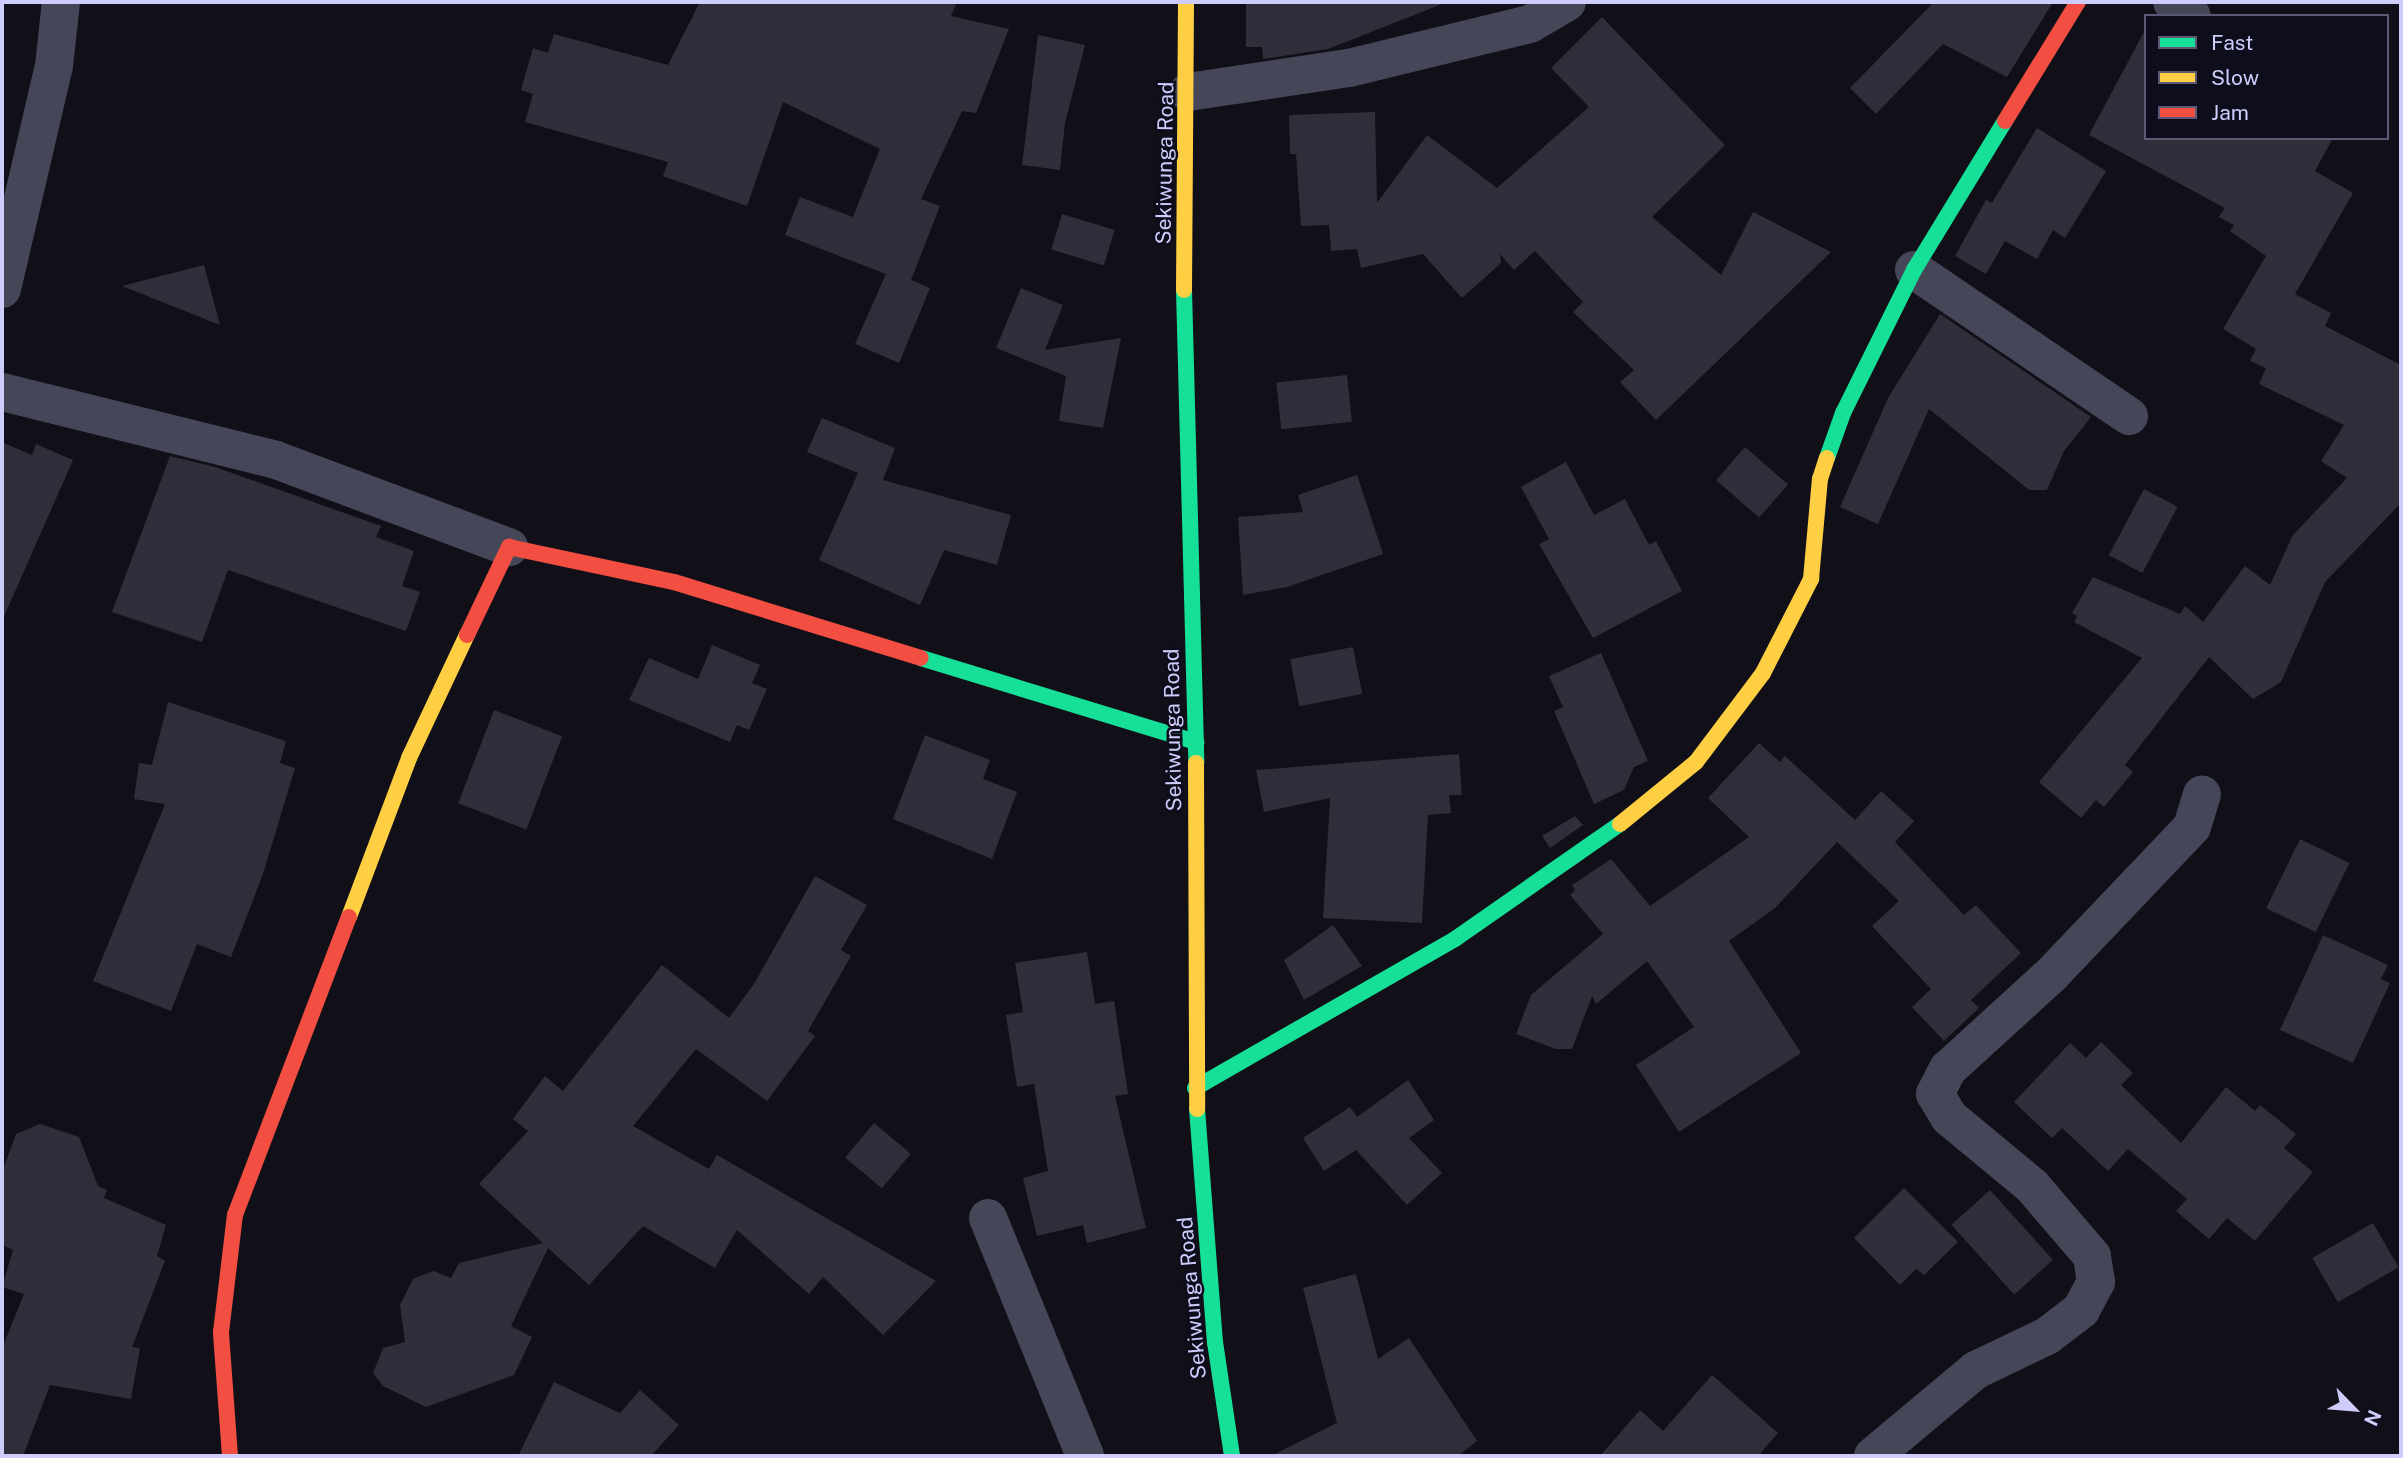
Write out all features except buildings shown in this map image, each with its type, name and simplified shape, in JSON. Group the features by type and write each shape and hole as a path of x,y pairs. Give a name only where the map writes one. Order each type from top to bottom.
{"street":[{"path":"2,289 54,66 61,2"},
{"name":"Sekiwunga Road","path":"1186,2 1188,92 1185,465 1196,742 1195,1088 1215,1342 1232,1456"},
{"path":"1188,92 1375,62 1531,24 1567,2"},
{"path":"1195,1088 1455,939 1607,835 1696,762 1763,673 1811,579 1820,479 1843,413 1914,270 2078,2"},
{"path":"2172,2 2189,14"},
{"path":"1914,270 2129,416"},
{"path":"2,392 276,460 509,547 674,582 1196,742"},
{"path":"230,1456 221,1332 235,1215 409,758 509,547"},
{"path":"1873,1456 1976,1370 2047,1336 2081,1310 2096,1282 2092,1256 2032,1186 1949,1117 1935,1094 1948,1069 2052,974 2192,827 2202,794"},
{"path":"988,1218 1085,1456"}],"traffic: fast":[{"path":"1827,458 1843,413 1914,270 2005,121"},
{"path":"1184,290 1196,763"},
{"path":"921,658 1196,742"},
{"path":"1195,1088 1455,939 1620,824"},
{"path":"1197,1109 1215,1342 1232,1456"}],"traffic: slow":[{"path":"1184,290 1186,2"},
{"path":"1620,824 1696,762 1763,673 1811,579 1820,479 1827,458"},
{"path":"349,917 409,758 467,635"},
{"path":"1196,763 1197,1109"}],"traffic: jam":[{"path":"2005,121 2078,2"},
{"path":"467,635 509,547 674,582 921,658"},
{"path":"230,1456 221,1332 235,1215 349,917"}]}
